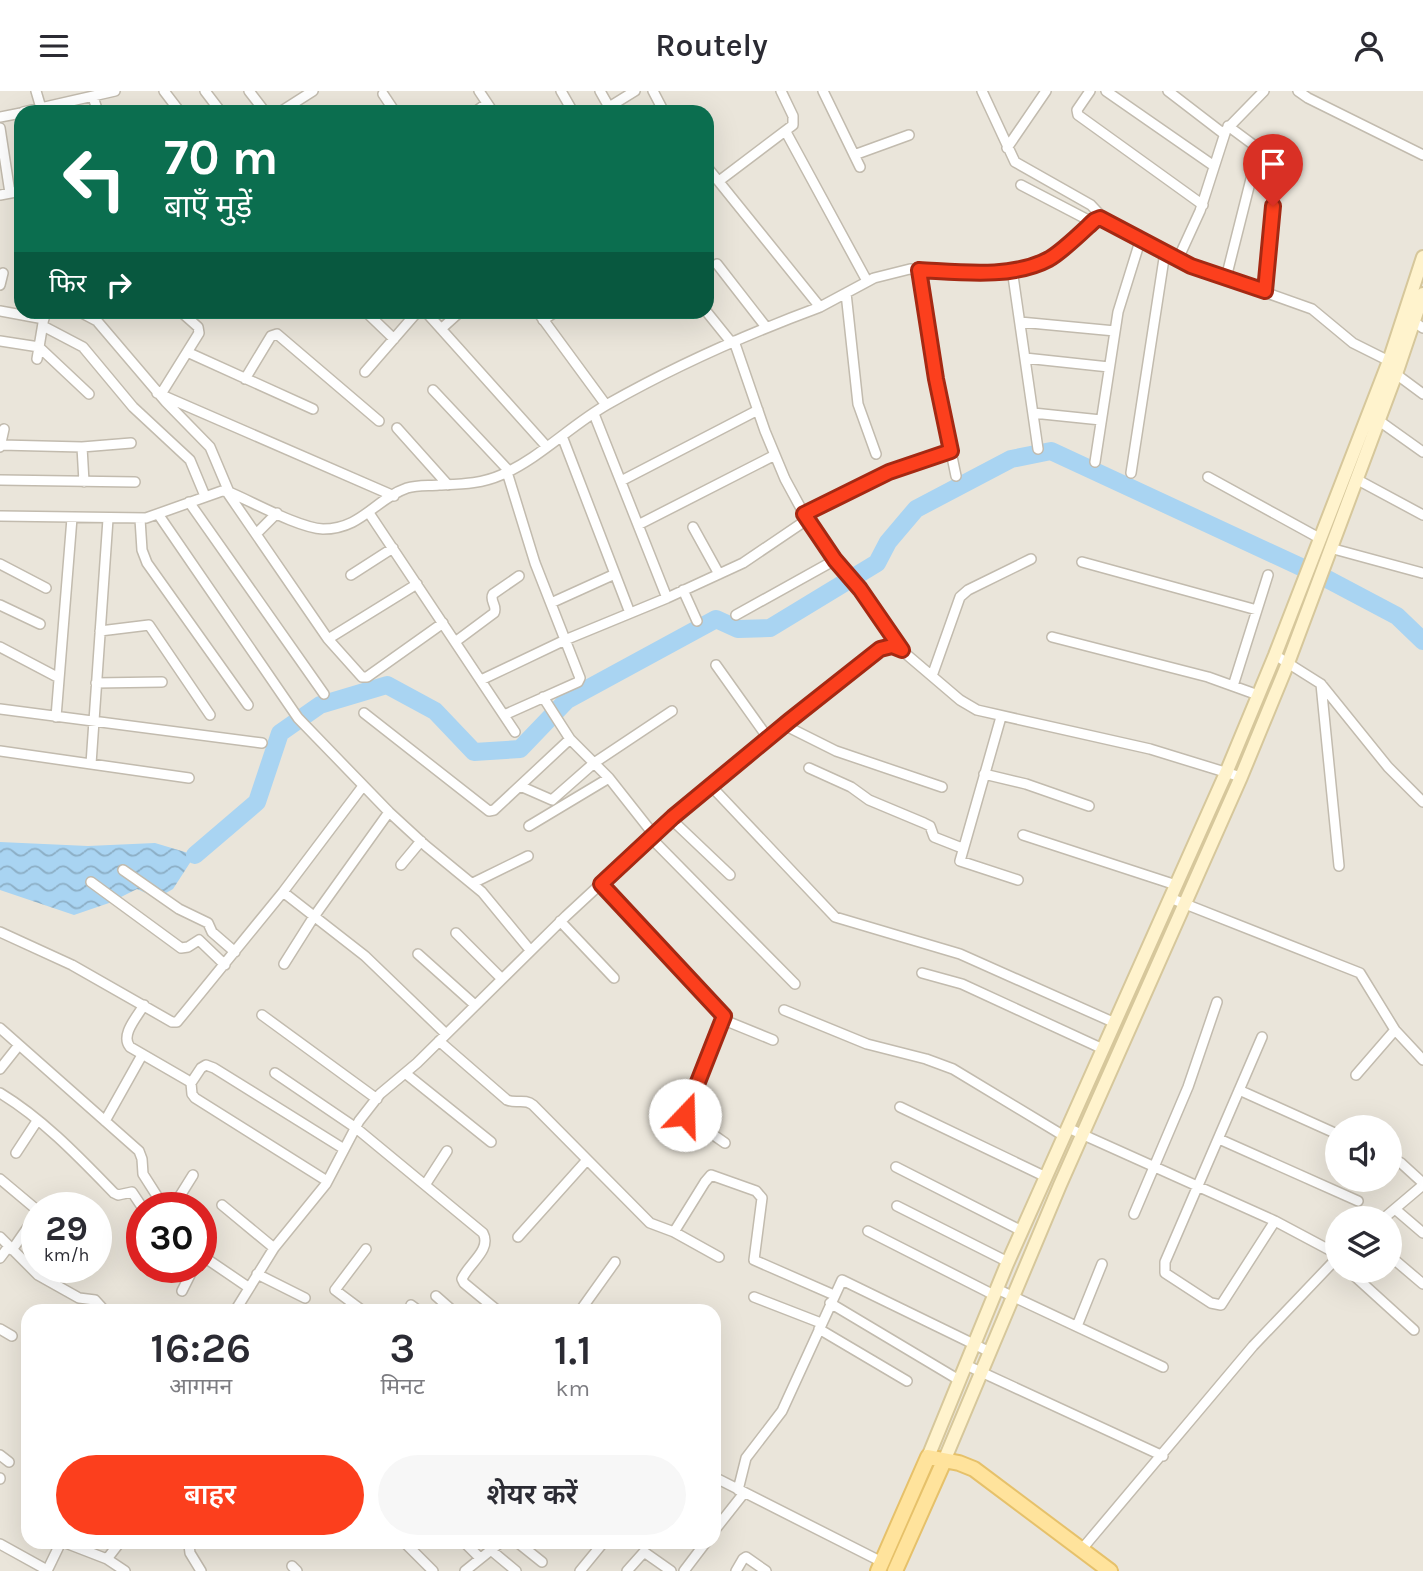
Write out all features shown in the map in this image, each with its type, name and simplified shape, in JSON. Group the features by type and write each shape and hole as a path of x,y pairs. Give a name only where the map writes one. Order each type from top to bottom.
{"main road":[{"path":"880,1566 1008,1262 1226,773 1275,655 1309,585 1423,257"},
{"path":"1323,550 1356,479 1396,374 1418,325 1422,300"},
{"path":"895,1571 1082,1135 1241,777 1288,663 1309,585"},
{"path":"1192,850 1205,857"},
{"path":"928,1457 974,1469 1110,1571"}],"street":[{"path":"72,105 89,95 115,91"},
{"path":"164,91 175,105"},
{"path":"205,91 216,105"},
{"path":"249,91 260,105"},
{"path":"291,105 313,91"},
{"path":"479,91 487,103 484,105"},
{"path":"612,105 635,91"},
{"path":"719,181 793,125 794,121 780,91"},
{"path":"823,91 860,167"},
{"path":"982,91 1011,156 1020,166 1091,205 1104,219 1191,266 1312,309 1353,343 1389,361"},
{"path":"1090,91 1077,110 1078,115 1203,205"},
{"path":"1106,91 1214,166"},
{"path":"1168,91 1255,146 1257,155 1226,278"},
{"path":"1178,259 1203,205 1226,130 1264,91"},
{"path":"1298,91 1423,155"},
{"path":"1007,148 1042,92"},
{"path":"383,94 390,105"},
{"path":"0,128 5,194"},
{"path":"786,132 867,281"},
{"path":"855,155 909,135"},
{"path":"714,175 820,307"},
{"path":"1021,185 1093,222"},
{"path":"1265,291 1273,206"},
{"path":"0,516 139,519 216,492 228,492 307,526 322,529 355,523 394,496 416,486 483,482 508,472 606,405 732,342 820,307 867,281 910,269 1012,269 1050,259 1093,222 1104,219"},
{"path":"1095,462 1118,311 1141,238"},
{"path":"1131,473 1165,251"},
{"path":"717,264 766,327"},
{"path":"1012,269 1038,449"},
{"path":"919,270 936,379 956,476"},
{"path":"0,285 3,274"},
{"path":"846,293 858,404 876,454"},
{"path":"37,359 44,319 83,347 133,407 190,460 205,496"},
{"path":"93,319 210,447 228,492 328,639 364,678 443,623"},
{"path":"160,393 199,330 188,319"},
{"path":"373,319 394,339"},
{"path":"365,372 411,319"},
{"path":"432,319 547,447"},
{"path":"441,329 452,319"},
{"path":"542,319 606,405"},
{"path":"713,319 732,342 775,455 806,517 902,650 977,710 1150,749 1241,777"},
{"path":"1020,323 1115,331"},
{"path":"245,379 271,336 277,334 379,421"},
{"path":"0,341 39,347 89,394"},
{"path":"187,352 313,409"},
{"path":"1025,358 1109,367"},
{"path":"1396,374 1423,394"},
{"path":"433,390 508,472 535,563 580,680 504,715"},
{"path":"160,393 394,496"},
{"path":"621,481 758,410"},
{"path":"1033,413 1101,420"},
{"path":"594,414 667,598"},
{"path":"1378,419 1423,452"},
{"path":"397,428 448,485"},
{"path":"5,429 0,446 82,447 131,443"},
{"path":"562,436 630,613"},
{"path":"82,447 84,482"},
{"path":"481,680 565,640 719,574 749,559 806,517 889,472 951,451"},
{"path":"638,525 775,455"},
{"path":"1208,477 1323,550 1422,573"},
{"path":"1356,479 1423,515"},
{"path":"0,480 135,482"},
{"path":"189,502 324,694"},
{"path":"256,534 277,513"},
{"path":"369,513 515,731"},
{"path":"158,514 298,718 389,812 473,883 530,950"},
{"path":"56,717 72,518"},
{"path":"91,764 108,519"},
{"path":"139,519 142,550 147,563 248,705"},
{"path":"693,527 719,574"},
{"path":"351,575 393,548"},
{"path":"932,676 960,597 968,590 1031,559"},
{"path":"736,615 835,560"},
{"path":"1082,562 1257,610"},
{"path":"0,564 46,588"},
{"path":"551,603 615,574"},
{"path":"1233,686 1268,575"},
{"path":"455,642 494,613 491,599 493,594 519,576"},
{"path":"328,639 417,584"},
{"path":"684,590 697,621"},
{"path":"0,605 40,624"},
{"path":"100,631 149,625 210,715"},
{"path":"1052,636 1208,677 1258,695"},
{"path":"238,1304 274,1248 327,1181 356,1128 377,1099 560,921 671,819 880,649 892,646 902,650"},
{"path":"0,647 59,678"},
{"path":"1275,655 1321,684 1388,767 1423,803"},
{"path":"716,665 768,738"},
{"path":"96,683 162,682"},
{"path":"1321,684 1339,866"},
{"path":"543,697 570,739 609,778 653,837 795,984"},
{"path":"0,709 262,743"},
{"path":"520,786 552,800 594,763 672,711"},
{"path":"364,713 489,811 494,810 570,739"},
{"path":"1001,717 960,861 1018,880"},
{"path":"784,725 836,751 942,787"},
{"path":"0,751 189,778"},
{"path":"809,768 851,787 869,800 930,826 934,837 962,848"},
{"path":"984,774 1026,784 1089,806"},
{"path":"528,826 609,778"},
{"path":"0,932 72,965 177,1022 283,892 363,786"},
{"path":"710,786 835,917 960,954 1115,1023"},
{"path":"284,964 313,918 389,812"},
{"path":"671,819 730,875"},
{"path":"1023,835 1176,885"},
{"path":"401,866 421,841"},
{"path":"473,883 528,856"},
{"path":"123,870 179,909 208,923 212,932 235,952"},
{"path":"91,882 177,946 185,949 199,940 225,965"},
{"path":"601,884 722,1011 724,1020 685,1115 725,1143"},
{"path":"283,892 372,963 507,1100 529,1102 650,1223 674,1232 719,1257"},
{"path":"1170,898 1360,973 1395,1030 1423,1060"},
{"path":"560,921 614,978"},
{"path":"456,933 501,978"},
{"path":"418,954 475,1005"},
{"path":"922,973 962,984 1103,1049"},
{"path":"1133,1214 1188,1087 1217,1002"},
{"path":"144,1005 125,1040 142,1055 191,1083"},
{"path":"783,1010 867,1044 953,1069 1066,1132 1082,1135 1275,1221 1325,1251"},
{"path":"262,1015 377,1099"},
{"path":"724,1020 773,1040"},
{"path":"0,1028 141,1154 143,1174 154,1192"},
{"path":"1356,1075 1395,1030"},
{"path":"1262,1037 1164,1268 1169,1276 1212,1303 1221,1304 1275,1221"},
{"path":"0,1069 19,1045"},
{"path":"105,1121 142,1055"},
{"path":"327,1181 195,1098 191,1083 201,1068 210,1066 344,1149"},
{"path":"275,1073 356,1128 485,1237 484,1248 462,1279 490,1304"},
{"path":"405,1073 491,1142"},
{"path":"1239,1090 1325,1129"},
{"path":"0,1093 72,1150 114,1193 126,1193"},
{"path":"900,1107 1046,1177"},
{"path":"16,1153 37,1121"},
{"path":"1219,1139 1358,1201"},
{"path":"425,1185 447,1151"},
{"path":"518,1237 587,1160"},
{"path":"1398,1206 1423,1184 1402,1164"},
{"path":"896,1167 1022,1231"},
{"path":"182,1192 193,1175"},
{"path":"674,1232 711,1175 756,1191 762,1198 754,1260 832,1299 960,1380"},
{"path":"0,1179 21,1198"},
{"path":"222,1205 274,1248"},
{"path":"897,1206 1008,1262"},
{"path":"1402,1215 1423,1233"},
{"path":"868,1231 1163,1367"},
{"path":"0,1258 21,1234"},
{"path":"0,1237 38,1275 79,1298 95,1300 99,1304"},
{"path":"354,1304 335,1290 366,1249"},
{"path":"585,1304 615,1262"},
{"path":"1077,1327 1102,1264"},
{"path":"217,1266 248,1287"},
{"path":"1402,1266 1423,1284"},
{"path":"1082,1549 1258,1341 1325,1271"},
{"path":"257,1274 305,1299"},
{"path":"721,1521 741,1492 746,1458 782,1411 842,1280 990,1352"},
{"path":"182,1291 186,1283"},
{"path":"1362,1283 1414,1330"},
{"path":"436,1296 445,1304"},
{"path":"754,1297 820,1326 906,1381"},
{"path":"0,1329 12,1336"},
{"path":"966,1364 1163,1456"},
{"path":"0,1455 9,1462"},
{"path":"721,1481 880,1566"},
{"path":"0,1544 47,1571 58,1549"},
{"path":"81,1549 107,1559 125,1571"},
{"path":"107,1559 115,1549"},
{"path":"189,1549 201,1571"},
{"path":"411,1549 433,1571"},
{"path":"471,1549 480,1558"},
{"path":"526,1549 542,1562"},
{"path":"580,1571 598,1549"},
{"path":"684,1571 701,1549"},
{"path":"465,1571 492,1551 516,1571"},
{"path":"627,1571 644,1552 671,1571"},
{"path":"736,1571 746,1557 766,1571"}],"shaded area":[{"path":"0,91 1423,91 1423,1571 0,1571"}],"water":[{"path":"0,842 88,846 155,843 195,855 173,889 157,898 137,889 109,903 74,915 0,890"}],"waterway":[{"path":"195,855 257,802 280,733 320,705 387,685 435,711 474,752 520,749 567,700 716,619 738,629 770,628 877,563 888,542 916,509 1011,459 1051,451 1329,580 1397,616 1423,641"}],"route":[{"path":"685,1115 724,1016 601,884 673,817 880,649 892,646 902,650 804,514 889,472 951,451 936,379 919,270 1001,271 1024,267 1050,259 1100,218 1191,266 1265,291 1273,206"}]}
